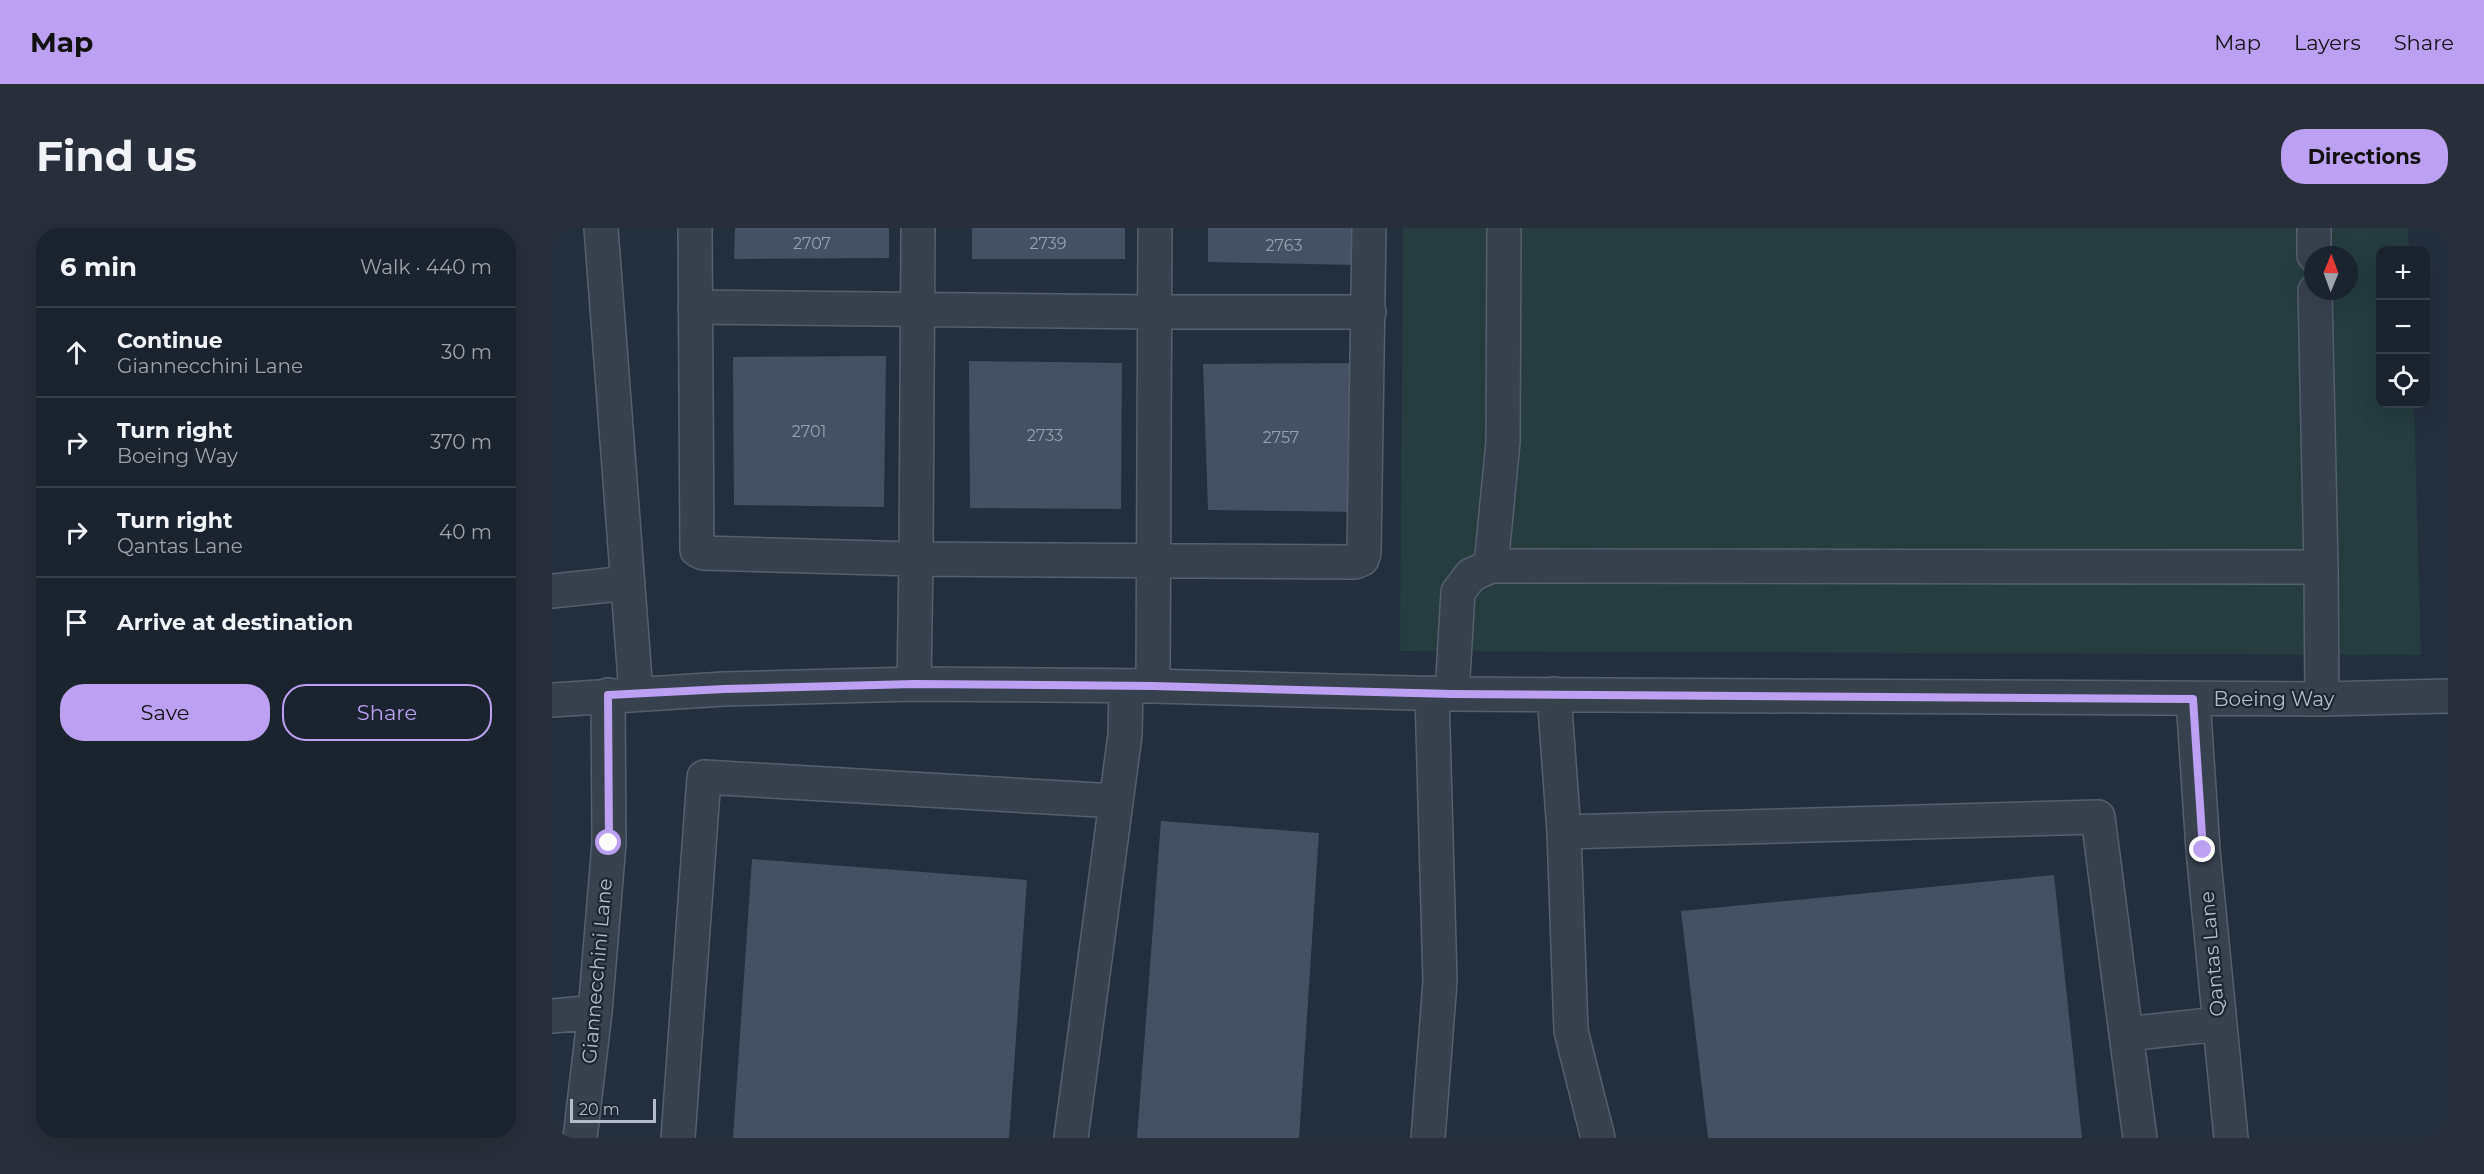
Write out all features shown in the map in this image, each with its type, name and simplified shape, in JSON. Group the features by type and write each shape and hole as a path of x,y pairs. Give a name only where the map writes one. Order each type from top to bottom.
{"street":[{"name":"Giannecchini Lane","path":"580,1138 595,1012 622,694 628,583 601,228"},
{"path":"695,228 695,543 697,550 703,553 916,559 1355,562 1362,559 1364,553 1369,228"},
{"path":"914,684 918,228"},
{"path":"1071,1138 1125,735 1139,686 1153,560 1155,228"},
{"path":"1491,566 1503,442 1504,228"},
{"path":"2314,228 2314,246"},
{"path":"2315,300 2322,699"},
{"path":"695,308 1369,312"},
{"path":"1428,1138 1440,981 1442,693 1458,592 1471,574 1491,566 2321,567"},
{"path":"552,591 628,583"},
{"name":"Boeing Way","path":"552,700 724,689 914,684 1139,686 1442,693 2193,699 2448,696"},
{"path":"1554,694 1564,832 1571,1031 1598,1138"},
{"name":"Qantas Lane","path":"2193,699 2203,850 2231,1138"},
{"path":"678,1138 704,777 1116,801"},
{"path":"1564,832 2098,817 2140,1138"},
{"path":"552,1016 595,1012"},
{"path":"2126,1034 2219,1024"}],"green space":[{"path":"1403,228 2408,228 2409,246 2376,246 2376,408 2414,408 2421,655 1400,651"}],"building":[{"path":"735,228 889,228 889,258 734,259"},
{"path":"972,228 1125,228 1125,259 972,259"},
{"path":"1208,228 1359,228 1359,265 1208,262"},
{"path":"886,356 884,507 734,505 733,357"},
{"path":"969,361 1122,363 1121,509 970,508"},
{"path":"1358,363 1356,512 1208,510 1203,364"},
{"path":"1161,821 1319,833 1299,1138 1137,1138"},
{"path":"752,859 1027,880 1009,1138 733,1138"},
{"path":"2054,875 2082,1138 1708,1138 1681,911"}],"route":[{"path":"609,843 608,695 724,689 914,684 1153,686 1452,694 2193,699 2203,850"}]}
